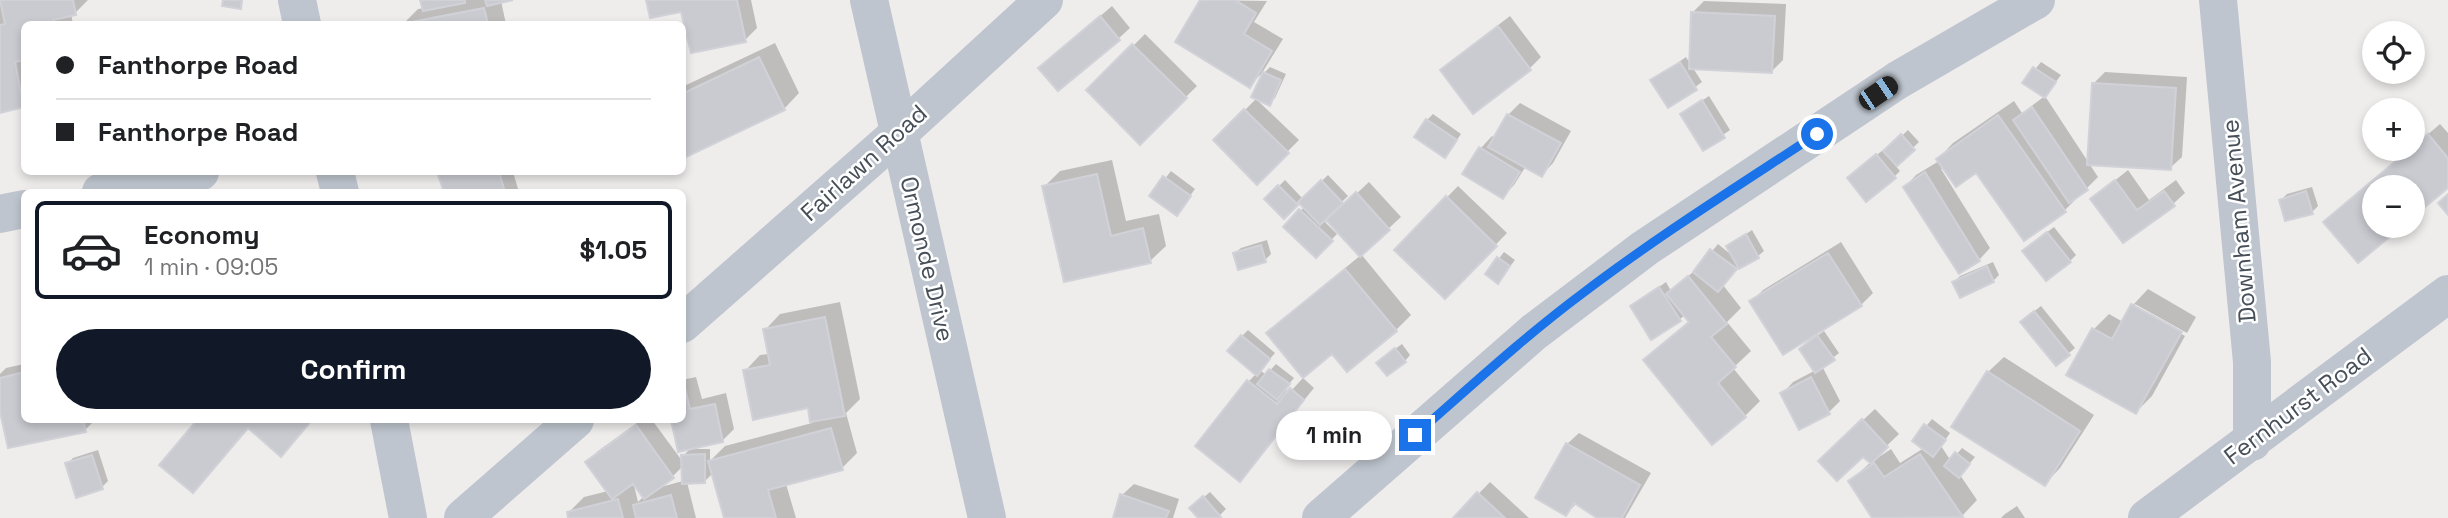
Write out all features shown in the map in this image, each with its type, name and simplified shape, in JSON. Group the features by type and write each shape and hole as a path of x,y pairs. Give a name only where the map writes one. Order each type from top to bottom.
{"street":[{"path":"297,0 301,21"},
{"name":"Ormonde Drive","path":"869,0 987,518"},
{"name":"Fairlawn Road","path":"686,320 898,134 1044,0"},
{"path":"1321,518 1534,332 1645,248 1898,80 2036,0"},
{"name":"Downham Avenue","path":"2218,0 2252,362 2252,442"},
{"path":"116,189 185,175"},
{"path":"0,214 21,210"},
{"name":"Fernhurst Road","path":"2147,518 2448,294"},
{"path":"390,423 408,518"},
{"path":"463,518 572,423"}],"building":[{"path":"0,0 73,0 76,15 53,21 21,21 21,61 15,62 21,108 0,113 0,25 5,24"},
{"path":"223,0 242,0 241,9 222,6"},
{"path":"420,0 465,0 465,3 423,11"},
{"path":"485,0 513,0 487,6"},
{"path":"646,0 737,0 746,42 691,53 686,21 683,21 681,12 650,18"},
{"path":"1200,0 1235,0 1256,13 1244,34 1272,51 1250,88 1175,42"},
{"path":"484,8 487,21 417,21"},
{"path":"1691,12 1775,16 1772,73 1689,69"},
{"path":"1100,16 1120,40 1058,91 1038,68"},
{"path":"1498,26 1531,70 1473,114 1440,70"},
{"path":"1132,44 1187,98 1140,145 1086,90"},
{"path":"759,57 785,110 686,157 686,92"},
{"path":"1680,62 1697,90 1668,108 1650,80"},
{"path":"2033,67 2056,82 2045,98 2022,83"},
{"path":"1263,72 1281,80 1270,106 1251,97"},
{"path":"2092,83 2176,88 2171,170 2087,165"},
{"path":"1702,100 1725,138 1703,151 1680,114"},
{"path":"2032,107 2088,190 2069,203 2013,120"},
{"path":"1244,109 1289,153 1257,185 1213,140"},
{"path":"1507,114 1561,143 1542,177 1488,147"},
{"path":"1998,115 2066,212 2024,241 1976,173 1956,187 1936,159"},
{"path":"1426,119 1457,140 1445,158 1414,137"},
{"path":"1901,134 1915,150 1897,166 1883,151"},
{"path":"2428,134 2448,158 2448,188 2425,207 2425,175 2379,175 2396,161 2425,161 2425,137"},
{"path":"1479,147 1520,172 1503,199 1462,174"},
{"path":"1876,154 1896,178 1866,202 1847,178"},
{"path":"1925,172 1980,261 1959,274 1903,187"},
{"path":"1097,174 1111,236 1143,228 1151,263 1064,282 1042,186"},
{"path":"438,175 500,175 504,189 443,189"},
{"path":"1163,176 1191,196 1177,216 1149,196"},
{"path":"1321,180 1343,203 1320,225 1298,202"},
{"path":"2115,180 2137,210 2164,191 2175,206 2123,243 2090,199"},
{"path":"1278,185 1298,205 1284,219 1264,199"},
{"path":"2362,189 2362,238 2388,238 2358,263 2323,222"},
{"path":"2306,191 2313,214 2285,221 2279,200"},
{"path":"1356,192 1390,230 1360,257 1326,220"},
{"path":"2448,194 2448,215 2438,203"},
{"path":"1446,196 1497,246 1445,299 1394,250"},
{"path":"1299,209 1333,241 1316,258 1283,227"},
{"path":"2047,232 2071,262 2046,281 2022,251"},
{"path":"1746,234 1759,258 1739,269 1726,246"},
{"path":"1261,245 1266,262 1238,270 1233,253"},
{"path":"1710,249 1737,269 1718,292 1693,272"},
{"path":"1828,253 1862,306 1783,355 1749,301"},
{"path":"1497,257 1510,266 1498,284 1485,274"},
{"path":"1987,266 1994,282 1960,298 1952,282"},
{"path":"1345,269 1397,331 1347,372 1332,354 1303,378 1266,333"},
{"path":"1688,276 1727,324 1711,337 1736,367 1718,383 1746,417 1712,445 1643,360 1689,322 1666,294"},
{"path":"1659,287 1681,321 1651,340 1630,306"},
{"path":"2131,304 2182,332 2136,414 2066,375 2092,328 2112,339"},
{"path":"2034,311 2070,355 2056,366 2020,322"},
{"path":"825,317 845,416 810,422 808,408 753,420 743,370 770,365 763,329"},
{"path":"1241,335 1270,359 1257,376 1227,351"},
{"path":"1817,335 1835,360 1815,373 1799,349"},
{"path":"1395,348 1406,362 1387,376 1376,363"},
{"path":"1269,369 1290,384 1277,400 1257,384"},
{"path":"1987,371 2080,431 2045,486 1951,427"},
{"path":"21,373 21,423 84,423 86,432 8,448 0,412 0,378"},
{"path":"1811,377 1830,414 1799,430 1780,393"},
{"path":"1247,380 1277,404 1290,388 1304,400 1240,482 1195,446"},
{"path":"686,392 690,409 715,404 723,442 678,452 672,423 686,423"},
{"path":"1330,419 1346,435 1335,447 1318,432"},
{"path":"1862,419 1888,447 1871,464 1863,457 1837,481 1818,461"},
{"path":"194,423 309,423 281,457 248,428 193,493 159,465"},
{"path":"1924,424 1946,440 1933,457 1912,441"},
{"path":"636,425 674,478 644,499 633,484 612,499 585,462"},
{"path":"831,428 843,470 768,490 776,518 724,518 708,461"},
{"path":"1566,443 1640,485 1622,518 1597,518 1574,503 1566,516 1535,498"},
{"path":"1955,452 1970,464 1959,478 1944,466"},
{"path":"705,454 705,483 682,484 681,455"},
{"path":"1920,454 1963,517 1872,518 1848,481 1874,463 1884,477"},
{"path":"92,455 103,489 76,498 65,463"},
{"path":"1477,492 1505,518 1453,518"},
{"path":"1120,494 1169,511 1166,518 1113,518"},
{"path":"671,495 677,518 636,518 633,505"},
{"path":"1203,496 1221,517 1198,518 1189,508"},
{"path":"618,499 623,518 568,518 567,512"}],"route":[{"path":"1415,435 1582,293 1817,134"}]}
